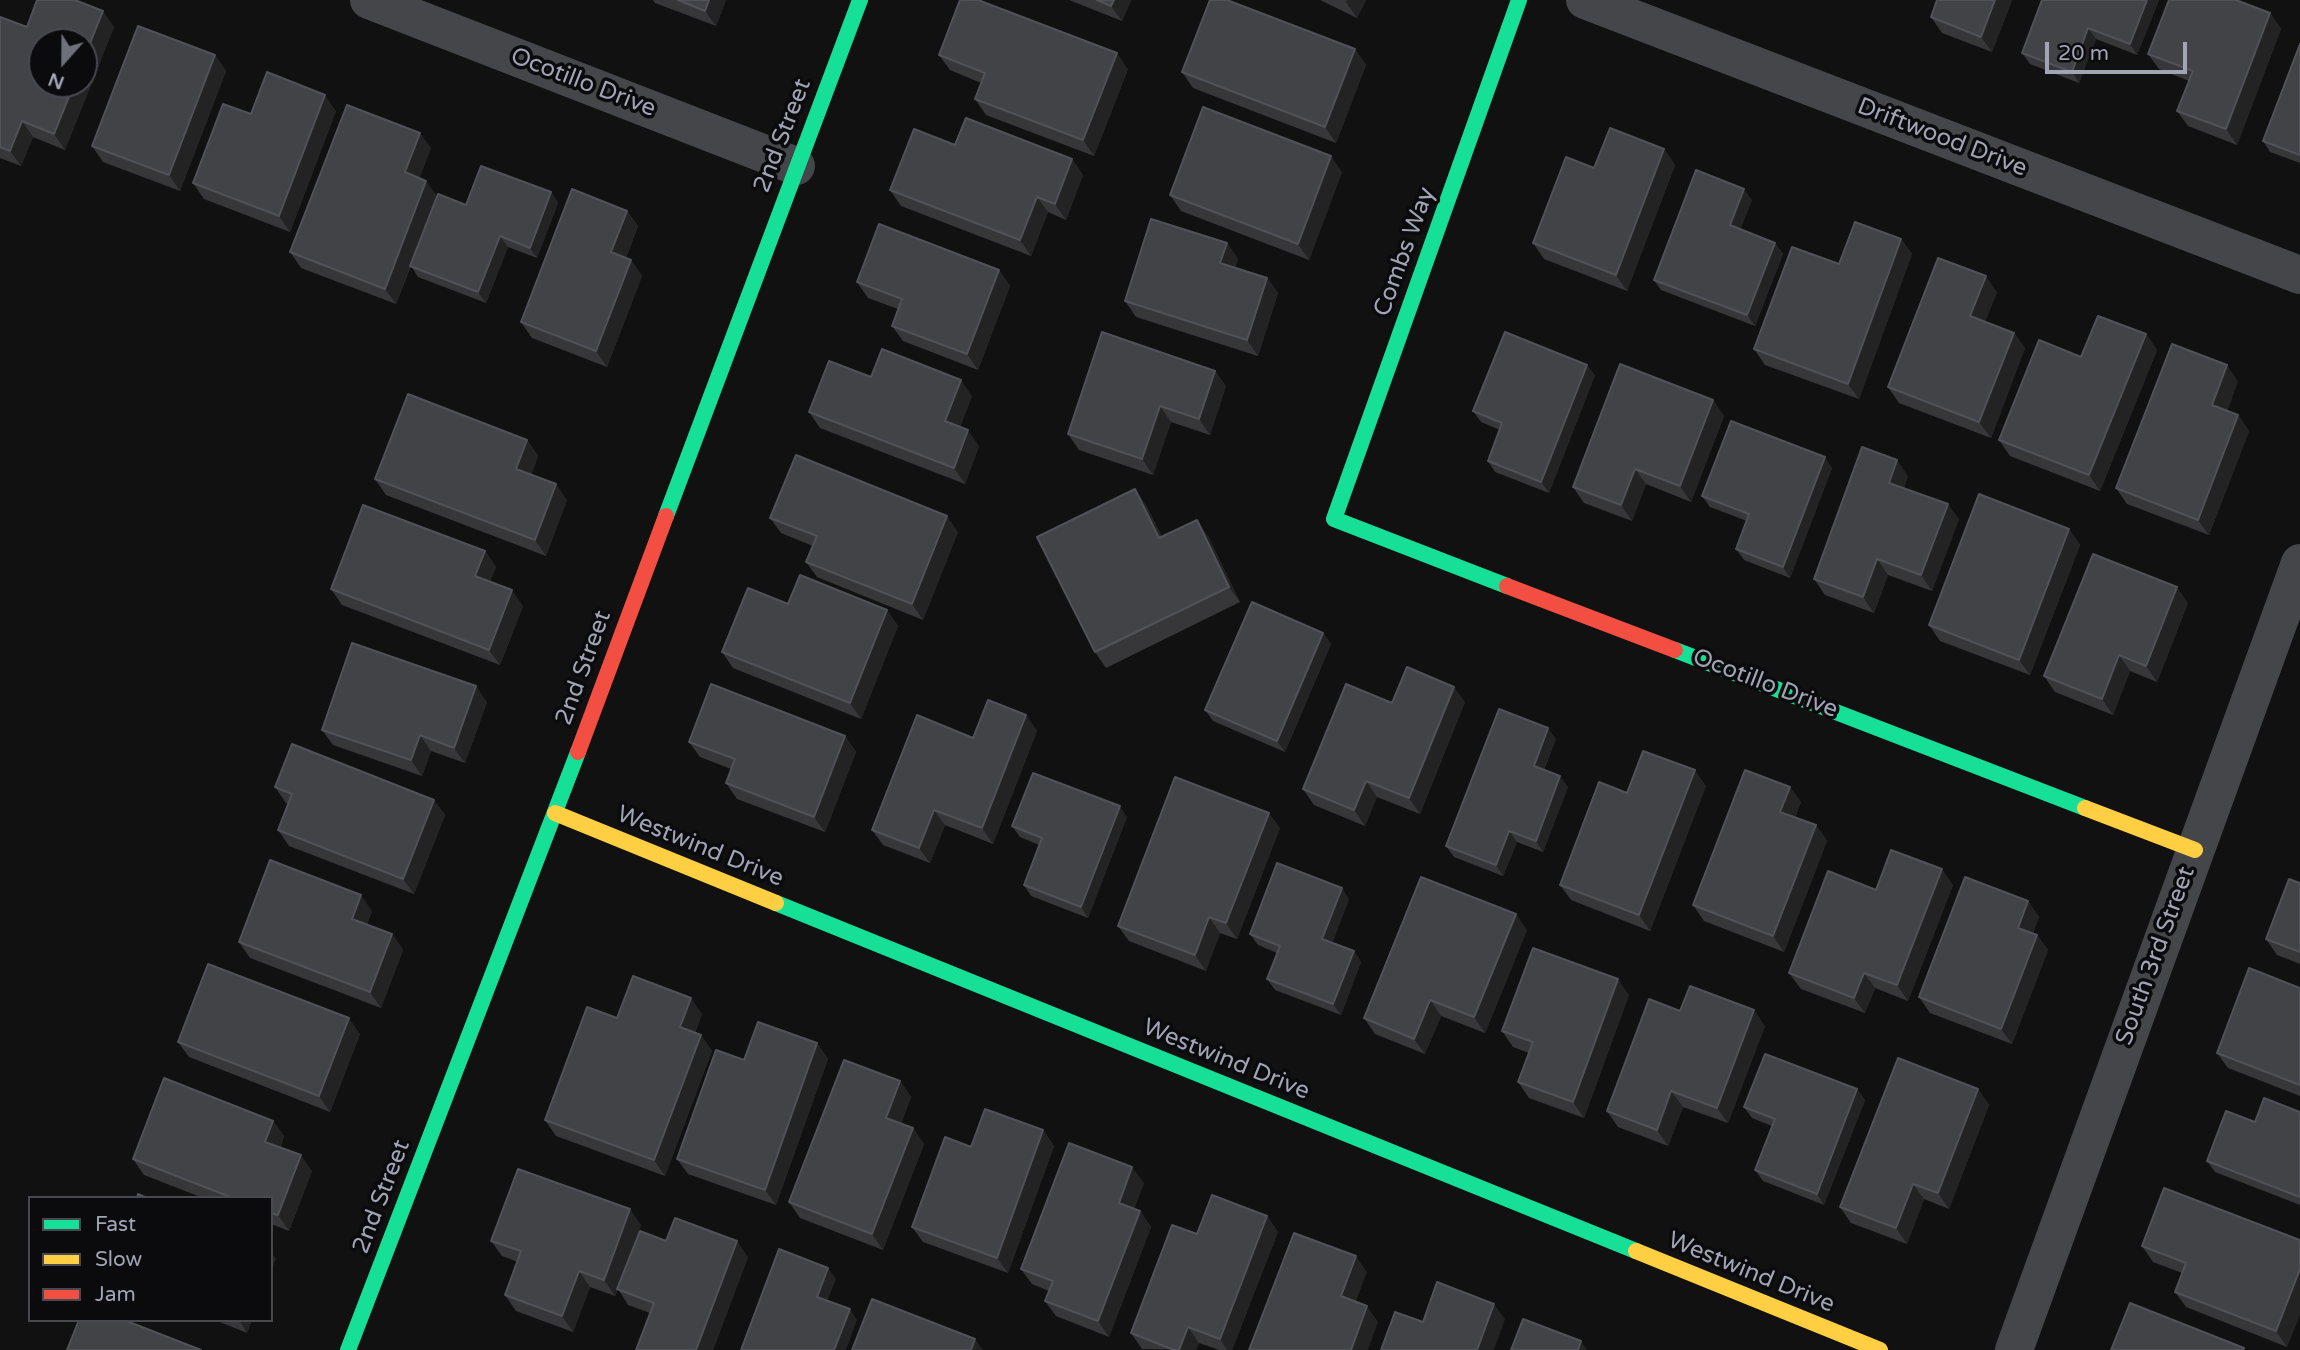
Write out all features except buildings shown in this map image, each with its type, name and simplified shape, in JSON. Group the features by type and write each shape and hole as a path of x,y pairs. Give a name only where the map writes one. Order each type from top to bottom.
{"street":[{"name":"Ocotillo Drive","path":"369,0 796,166"},
{"name":"2nd Street","path":"348,1350 555,813 860,0"},
{"name":"Combs Way","path":"1334,519 1518,0"},
{"name":"Driftwood Drive","path":"1585,0 2300,275"},
{"name":"Ocotillo Drive","path":"1334,519 2195,850"},
{"name":"South 3rd Street","path":"2014,1350 2300,563"},
{"name":"Westwind Drive","path":"555,813 1880,1350"}],"traffic: fast":[{"path":"666,516 860,0"},
{"path":"1507,586 1334,519 1519,0"},
{"path":"1675,650 2085,808"},
{"path":"348,1350 578,752"},
{"path":"776,903 1636,1251"}],"traffic: slow":[{"path":"2085,808 2195,850"},
{"path":"555,813 776,903"},
{"path":"1636,1251 1880,1350"}],"traffic: jam":[{"path":"578,752 666,516"},
{"path":"1507,586 1675,650"}]}
